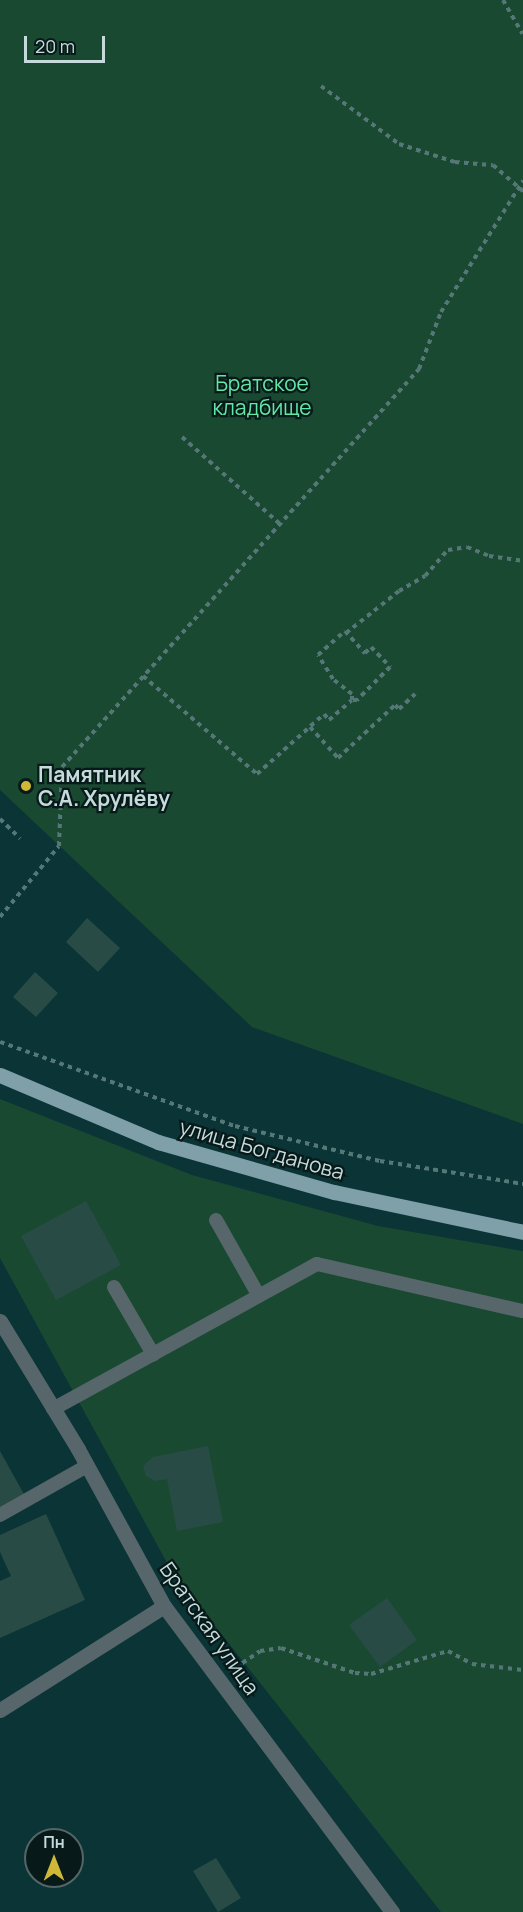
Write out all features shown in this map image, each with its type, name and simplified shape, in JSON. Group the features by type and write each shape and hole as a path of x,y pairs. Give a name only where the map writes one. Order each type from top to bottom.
{"main road":[{"name":"улица Богданова","path":"0,1075 158,1142 334,1192 523,1232"}],"street":[{"name":"Братская улица","path":"0,1321 87,1466 164,1606 392,1912"},
{"path":"0,1710 164,1606"}],"lane":[{"path":"216,1220 258,1296"},
{"path":"53,1409 317,1264 523,1311"},
{"path":"114,1287 153,1354"},
{"path":"0,1515 87,1466"}],"path":[{"path":"503,0 523,34"},
{"path":"321,86 399,144 455,162 493,165 519,185 523,191"},
{"path":"0,917 60,846 62,766 419,369 441,312 523,181"},
{"path":"182,437 279,523"},
{"path":"352,700 352,694 333,679 318,655 399,591 425,576 448,550 467,547 489,556 523,561"},
{"path":"143,676 257,774 324,714 329,720 352,700 357,700 390,667 371,647 365,653 346,633"},
{"path":"310,726 338,758 395,705 399,710 415,694"},
{"path":"0,819 20,838"},
{"path":"0,1042 235,1126 380,1161 523,1184"},
{"path":"218,1679 260,1651 281,1648 355,1673 372,1674 448,1651 472,1664 523,1670"}],"green space":[{"name":"Братское кладбище","path":"0,0 523,0 523,1124 252,1027 0,790"},
{"path":"0,1099 192,1175 378,1226 523,1251 523,1912 441,1912 171,1570 0,1258"}],"building":[{"path":"87,918 120,948 98,972 66,942"},
{"path":"35,972 58,993 36,1017 13,997"},
{"path":"86,1201 121,1265 56,1300 21,1236"},
{"path":"208,1446 223,1522 177,1531 167,1479 155,1481 146,1476 143,1466 153,1457"},
{"path":"0,1451 25,1496 0,1509"},
{"path":"46,1514 85,1600 0,1638 0,1581 11,1576 0,1552 0,1535"},
{"path":"387,1598 417,1640 380,1667 349,1625"},
{"path":"216,1858 241,1898 218,1912 193,1871"}],"place":[{"name":"Памятник С.А. Хрулёву","path":"26,786"}]}
